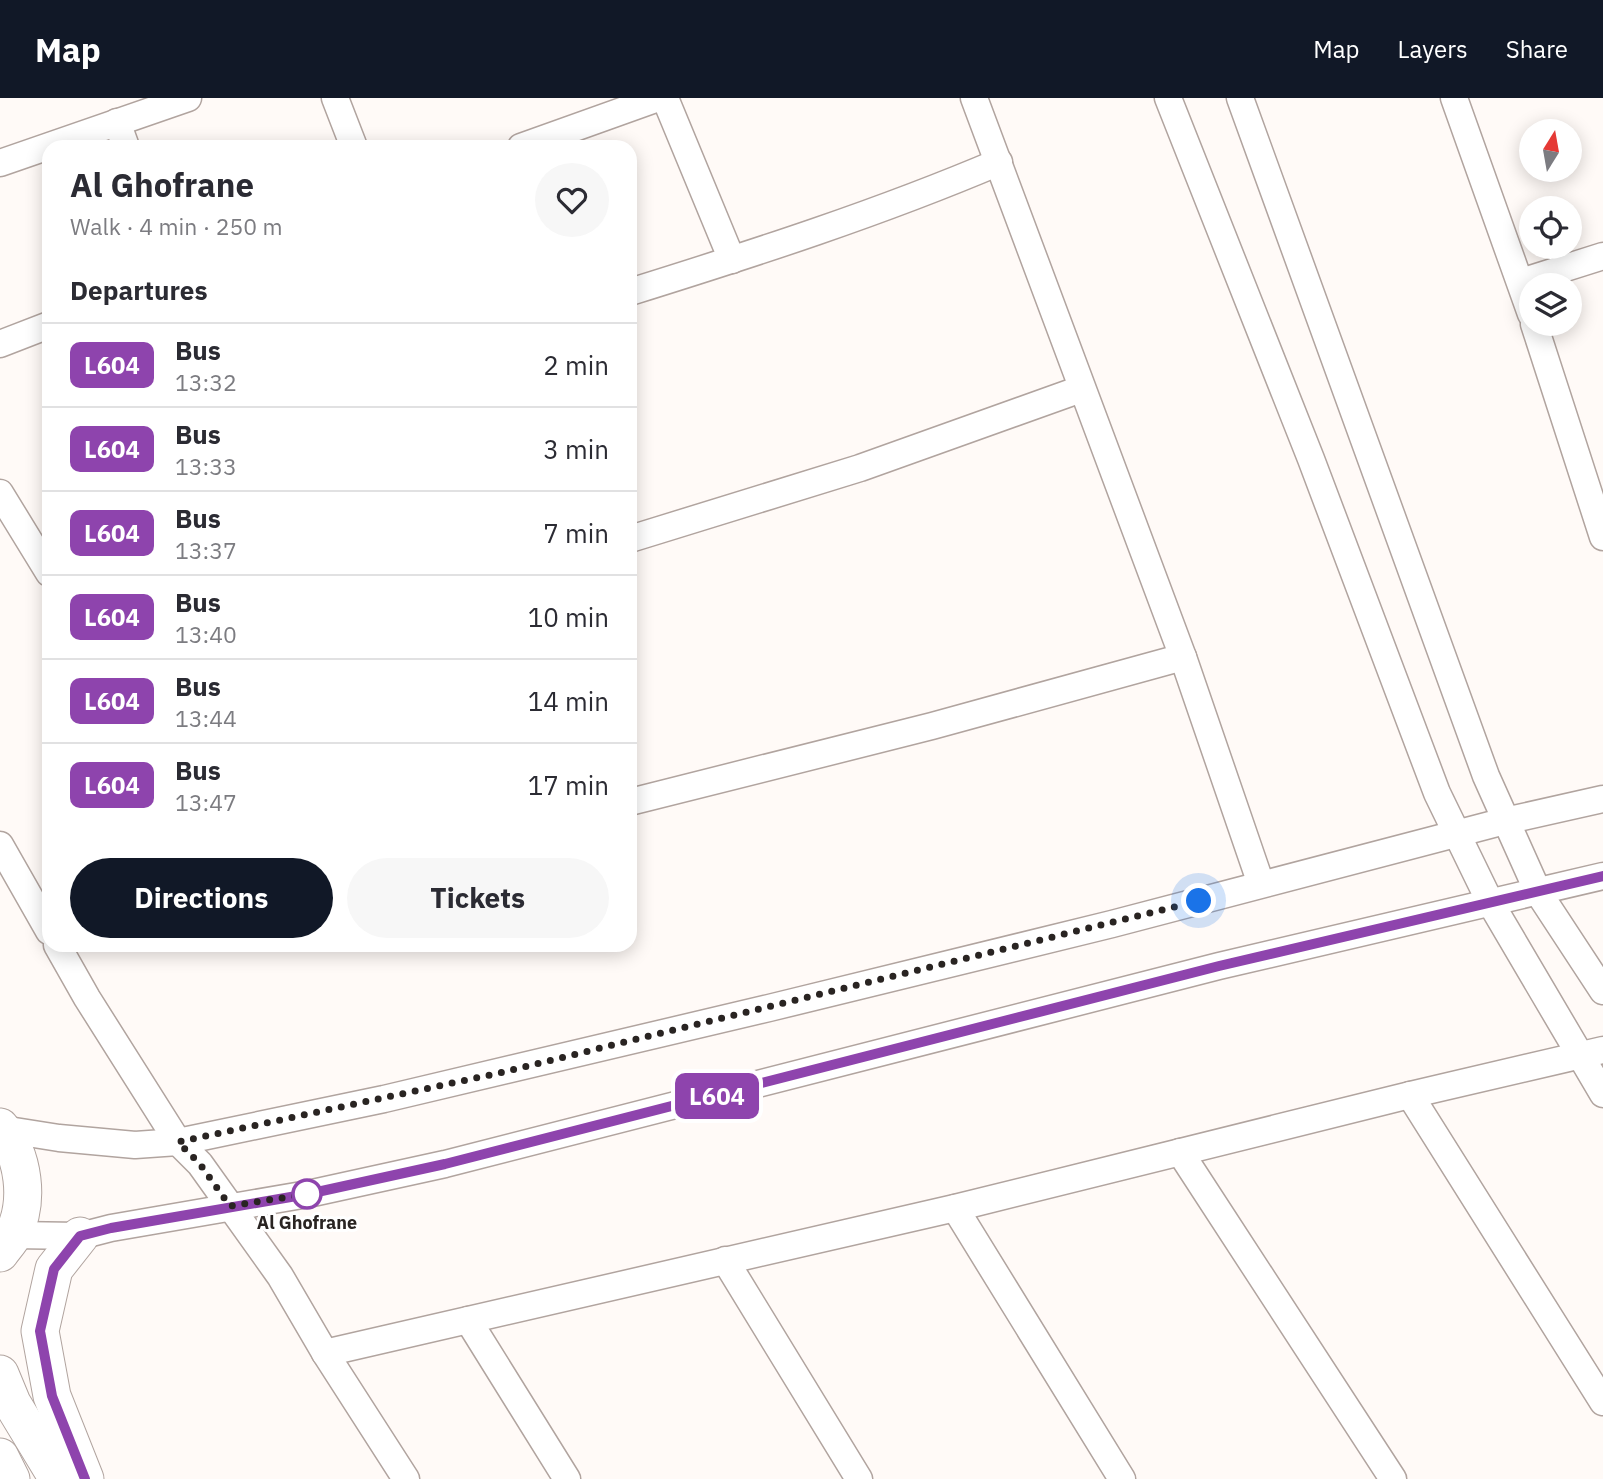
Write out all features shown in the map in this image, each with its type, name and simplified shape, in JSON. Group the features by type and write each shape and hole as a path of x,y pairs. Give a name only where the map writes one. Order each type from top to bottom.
{"main road":[{"path":"1,1128 16,1153 23,1180 22,1208 6,1244"},
{"path":"80,1236 54,1269 40,1331 52,1396 85,1479"},
{"path":"0,1374 12,1403 58,1479"},
{"path":"0,1457 11,1479"}],"street":[{"path":"58,140 128,112 188,98"},
{"path":"335,98 351,140"},
{"path":"541,140 658,98"},
{"path":"665,98 732,260"},
{"path":"974,98 1183,657 1261,884"},
{"path":"1168,98 1311,459 1411,729 1456,834 1490,902 1592,1053 1603,1094"},
{"path":"1240,98 1486,776 1538,892 1603,991"},
{"path":"1454,98 1519,277"},
{"path":"126,140 128,112"},
{"path":"0,163 42,146"},
{"path":"637,290 868,214 999,162"},
{"path":"1549,273 1603,256"},
{"path":"0,344 42,329"},
{"path":"1538,336 1603,537"},
{"path":"637,537 860,468 1081,390"},
{"path":"0,493 42,554"},
{"path":"637,800 932,726 1183,657"},
{"path":"1,1128 59,1138 135,1145 178,1142 499,1073 1112,924 1505,821 1603,799"},
{"path":"0,845 42,918"},
{"path":"6,1244 80,1236 230,1206 351,1186 1219,966 1603,876"},
{"path":"61,952 178,1142 200,1164 280,1276 325,1353 406,1479"},
{"path":"325,1353 956,1208 1410,1095 1592,1053"},
{"path":"1410,1095 1603,1402"},
{"path":"1180,1152 1393,1479"},
{"path":"956,1208 1122,1479"},
{"path":"725,1260 859,1479"},
{"path":"468,1321 567,1479"}],"bus line":[{"name":"L604","path":"85,1479 52,1396 40,1331 54,1269 80,1236 111,1228 364,1183 445,1164 1219,966 1603,876"}],"place":[{"name":"Al Ghofrane","path":"307,1194"}],"route":[{"path":"307,1194 230,1206 200,1164 178,1142 499,1073 1199,901"}]}
